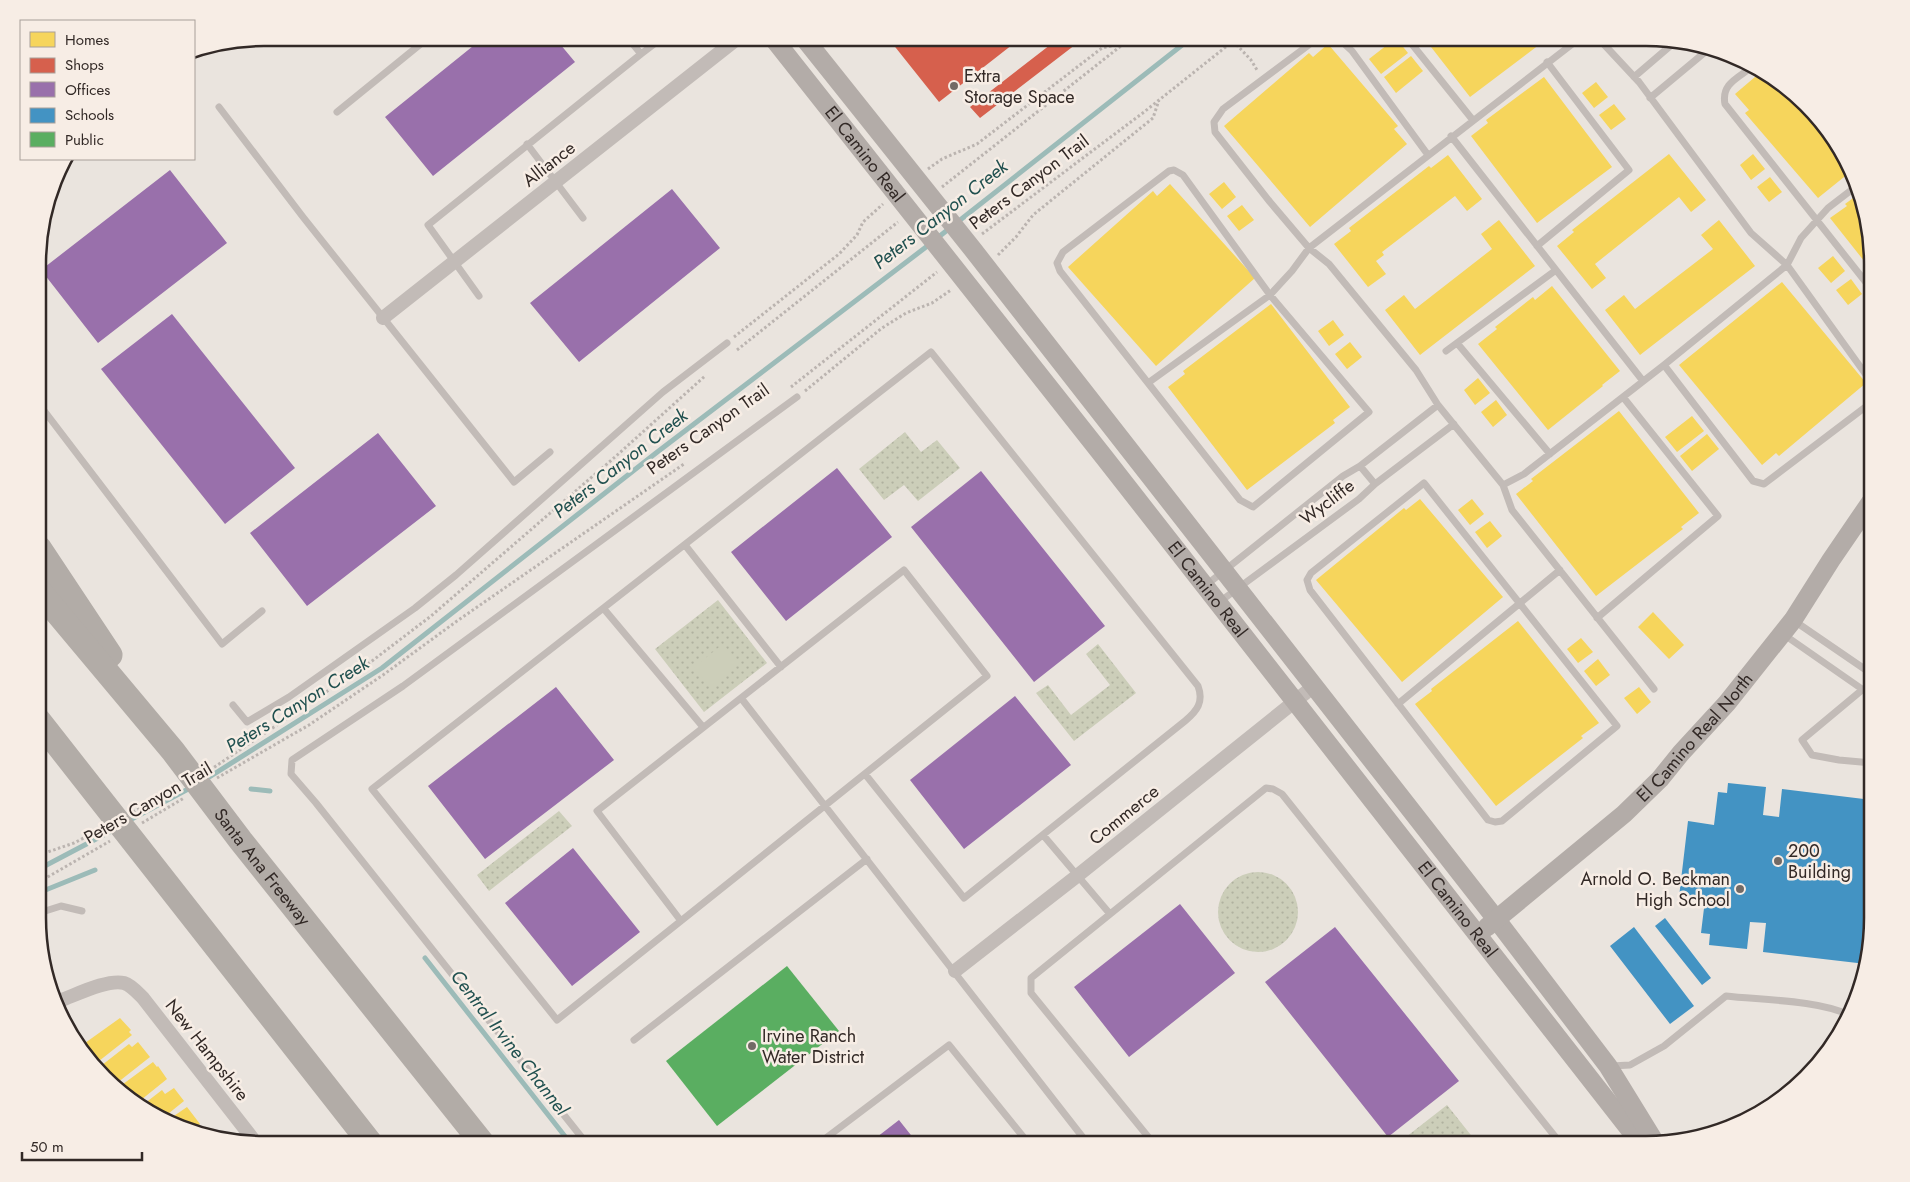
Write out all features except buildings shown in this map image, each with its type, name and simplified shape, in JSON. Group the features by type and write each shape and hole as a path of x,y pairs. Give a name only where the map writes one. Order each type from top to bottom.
{"highway":[{"path":"46,559 173,751"},
{"name":"Santa Ana Freeway","path":"46,599 173,751 241,841 478,1136"},
{"path":"46,730 365,1136"}],"main road":[{"name":"El Camino Real","path":"779,46 907,208 946,269 1205,586 1635,1136"},
{"name":"El Camino Real","path":"810,46 927,192 977,244 1238,588 1608,1066 1651,1136"},
{"name":"El Camino Real North","path":"1477,934 1624,814 1654,785 1726,703 1788,627 1864,512"}],"street":[{"name":"Alliance","path":"383,318 728,46"},
{"name":"Commerce","path":"955,971 1078,876 1314,686"},
{"name":"New Hampshire","path":"63,1000 112,983 125,983 132,987 249,1135"}],"lane":[{"path":"336,112 418,46"},
{"path":"634,46 641,54"},
{"path":"480,296 428,225 652,46"},
{"path":"1308,46 1223,110 1214,122 1215,132 1270,202 1309,248 1329,264 1416,370 1438,406 1504,485 1512,510 1654,689"},
{"path":"1347,46 1428,155"},
{"path":"1413,46 1472,120"},
{"path":"1148,383 1270,295 1292,271 1309,248 1569,46"},
{"path":"1605,46 1634,77 1751,232 1787,265 1864,372"},
{"path":"1634,77 1669,48"},
{"path":"1650,98 1703,54"},
{"path":"1537,246 1629,170 1547,62"},
{"path":"1746,71 1726,86 1724,96 1726,104 1864,280"},
{"path":"219,107 303,217 514,482 550,452"},
{"path":"1451,136 1644,381"},
{"path":"527,144 583,218"},
{"path":"1174,170 1183,175 1270,295 1369,412 1253,507 1240,500 1060,271 1057,263 1063,252 1169,171 1174,170"},
{"path":"1504,485 1524,474 1644,381 1787,265 1801,238 1828,208 1851,191"},
{"path":"1446,352 1556,270"},
{"path":"233,705 247,722 289,697 415,608 456,575 663,392 727,343"},
{"path":"1457,343 1550,454"},
{"path":"681,921 597,811 904,570 987,676 864,774 826,806 557,1020 372,789 931,352 1198,686 1201,695 1200,705 1194,713 964,898 864,774"},
{"path":"1664,365 1753,481 1764,484 1864,408"},
{"path":"581,1136 291,774 292,760 403,686 797,397"},
{"path":"1597,618 1718,516 1623,397"},
{"name":"Wycliffe","path":"1205,586 1343,476 1360,466 1438,406"},
{"path":"46,413 222,644 262,611"},
{"name":"Wycliffe","path":"1218,603 1359,499 1375,484 1454,424"},
{"path":"1360,466 1375,484"},
{"path":"1424,483 1519,604 1617,726 1502,821 1495,822 1488,820 1310,590 1307,580 1311,573 1424,483"},
{"path":"685,545 781,667"},
{"path":"1398,704 1560,570"},
{"path":"604,609 703,728"},
{"path":"1788,627 1864,669"},
{"path":"1788,627 1862,690 1802,740 1812,754 1839,760 1864,762"},
{"path":"741,698 1082,1136"},
{"path":"1147,1136 1031,993 1032,978 1266,788 1273,789 1282,794 1555,1136"},
{"path":"1043,835 1110,914"},
{"path":"634,1040 867,859"},
{"path":"46,911 61,906 82,911"},
{"path":"1608,1066 1630,1065 1664,1046 1726,996 1818,1006 1837,1009 1842,1012"},
{"path":"829,1136 948,1045 1022,1136"}],"path":[{"path":"927,170 942,159 977,144 1102,48 1110,46"},
{"path":"1103,58 1119,46"},
{"name":"Peters Canyon Trail","path":"977,244 1227,46"},
{"path":"1237,46 1250,60 1263,80"},
{"path":"997,256 1016,237 1032,215 1153,118 1159,99"},
{"path":"727,343 839,254 857,235 863,222 883,204"},
{"name":"Peters Canyon Trail","path":"785,392 946,269"},
{"path":"797,397 882,328 906,313 932,304 950,291"},
{"name":"Peters Canyon Trail","path":"210,782 309,724 383,675 457,621 692,459"},
{"path":"208,771 230,758"},
{"path":"125,816 184,784"},
{"name":"Peters Canyon Trail","path":"135,827 185,797"},
{"path":"46,852 74,843 108,825"},
{"name":"Peters Canyon Trail","path":"46,878 118,836"}],"green space":[{"path":"905,432 921,452 937,440 960,468 918,501 904,485 884,500 859,469"},
{"path":"718,600 767,663 704,712 655,649"},
{"path":"723,644 739,664 710,687 694,667"},
{"path":"1098,644 1136,693 1074,741 1036,693 1048,685 1071,715 1110,685 1086,654"},
{"path":"559,811 572,826 489,891 477,875"},
{"path":"1258,872 1273,875 1286,884 1295,897 1298,912 1295,927 1286,940 1273,949 1258,952 1243,949 1230,940 1221,927 1218,912 1221,897 1230,884 1243,875"},
{"path":"1447,1105 1472,1136 1407,1136"}],"waterway":[{"name":"Peters Canyon Creek","path":"936,239 1181,46"},
{"name":"Peters Canyon Creek","path":"203,781 382,668 656,453 930,244"},
{"name":"Peters Canyon Creek","path":"126,822 192,787"},
{"name":"Central Irvine Channel","path":"251,789 270,791"},
{"name":"Peters Canyon Creek","path":"46,865 115,829"},
{"name":"Central Irvine Channel","path":"46,890 95,870"},
{"name":"Central Irvine Channel","path":"425,958 565,1136"}],"place":[{"name":"Extra Storage Space","path":"954,86"},
{"name":"200 Building","path":"1778,861"},
{"name":"Arnold O. Beckman High School","path":"1740,889"},
{"name":"Irvine Ranch Water District","path":"752,1046"}]}
